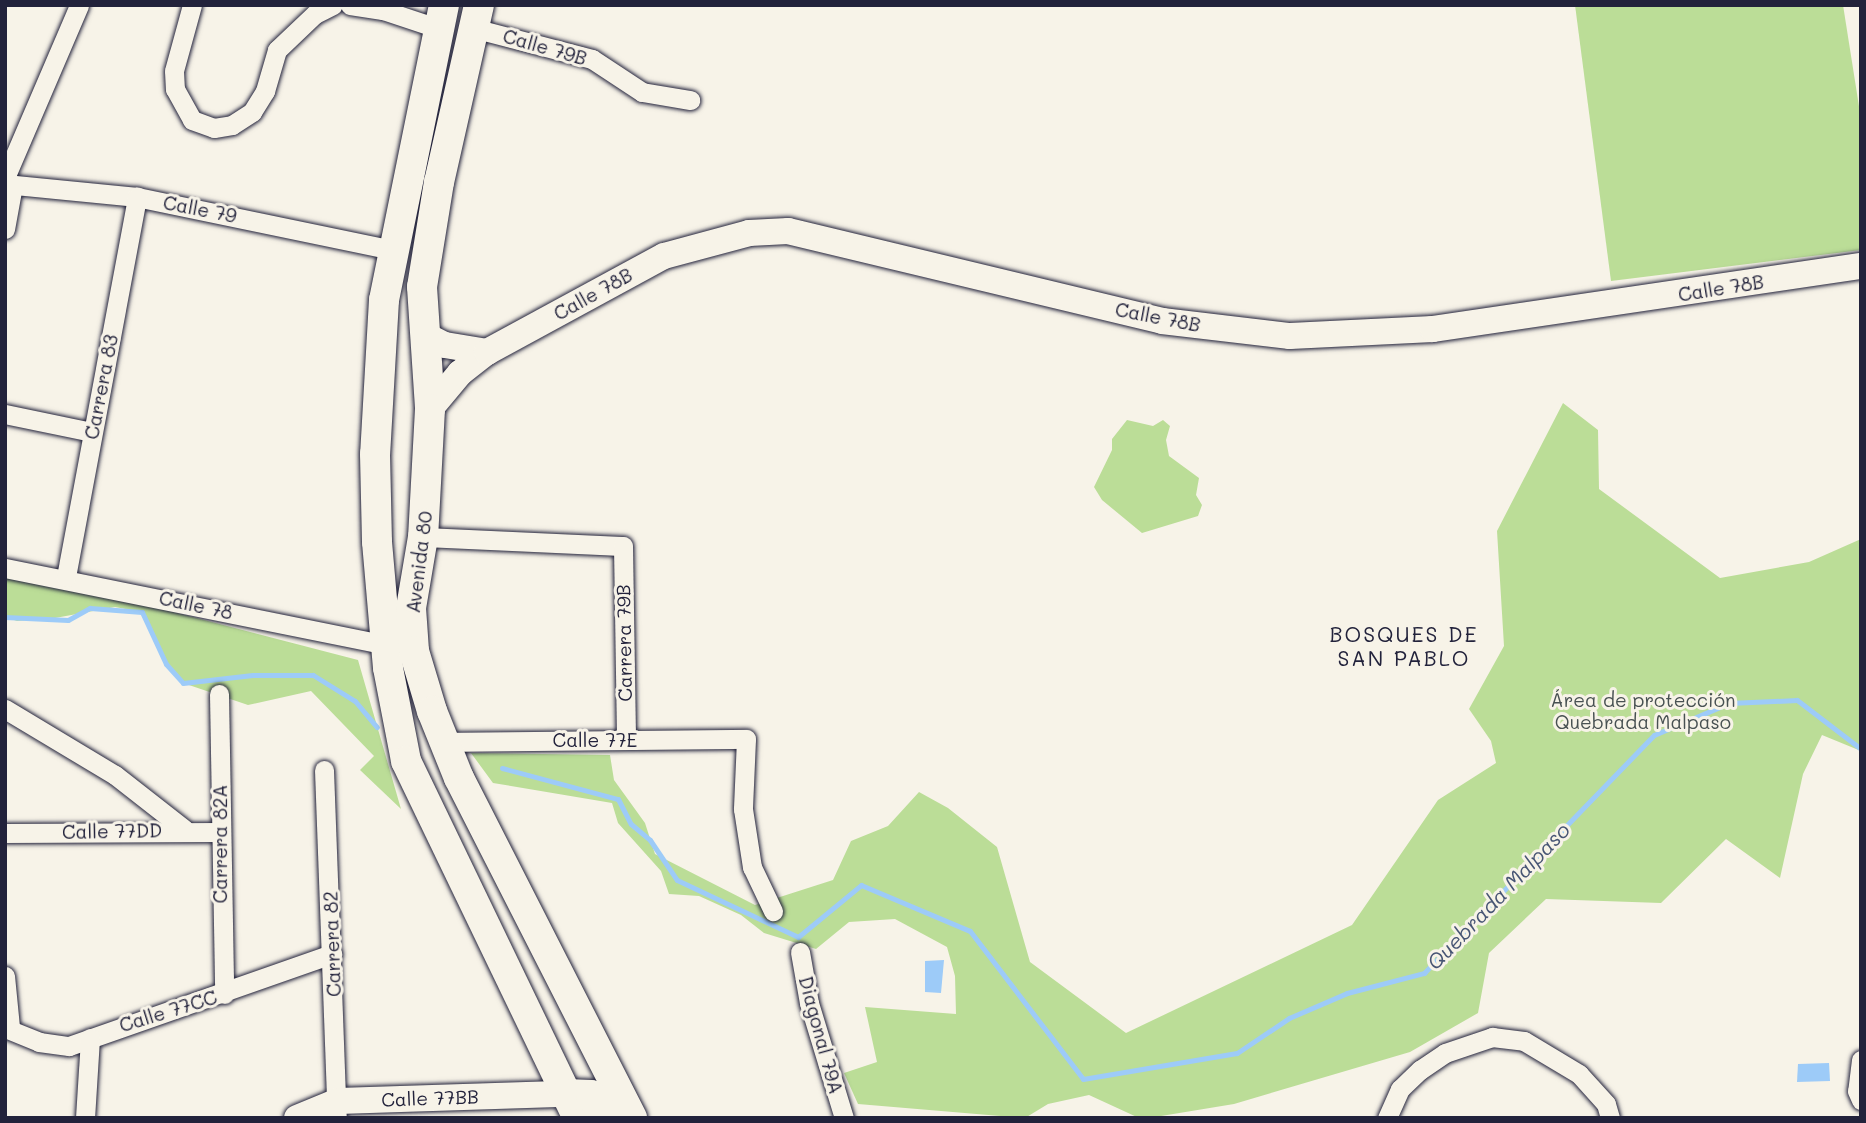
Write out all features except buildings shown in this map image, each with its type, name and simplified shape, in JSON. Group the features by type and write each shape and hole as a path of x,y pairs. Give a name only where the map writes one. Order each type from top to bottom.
{"main road":[{"name":"Avenida 80","path":"476,16 426,260 429,468 412,630 420,672 444,742 632,1118"},
{"name":"Avenida 80","path":"440,17 384,300 375,454 377,542 386,645 406,761 572,1106"},
{"path":"375,454 386,487 398,496 412,492 429,468"},
{"path":"572,1106 591,1094 606,1118"}],"street":[{"path":"5,229 8,182 79,5"},
{"path":"192,5 174,83 181,108 200,125 225,127 249,115 263,96 281,46 315,14 333,5"},
{"path":"350,5 440,17"},
{"name":"Calle 79B","path":"476,16 592,59 642,92 690,100"},
{"name":"Calle 79","path":"8,182 137,197 393,250"},
{"name":"Carrera 83","path":"66,577 137,197"},
{"name":"Calle 78B","path":"430,409 460,373 487,352 664,256 749,233 788,231 1162,321 1290,336 1433,329 1861,266"},
{"path":"425,335 445,345 487,352"},
{"path":"5,414 92,432"},
{"name":"Carrera 79B","path":"423,537 623,545 626,740"},
{"name":"Calle 78","path":"5,568 66,577 386,645"},
{"name":"Carrera 82A","path":"219,694 219,832 224,994"},
{"path":"5,709 115,775 184,829"},
{"name":"Calle 77E","path":"444,742 746,739 745,821 752,867 773,911"},
{"name":"Carrera 82","path":"324,770 338,1109"},
{"name":"Calle 77DD","path":"5,833 184,829 219,832"},
{"name":"Diagonal 79A","path":"800,952 809,1003 844,1118"},
{"name":"Calle 77CC","path":"7,1028 56,1046 90,1038 224,994 332,954"},
{"path":"5,976 7,1028"},
{"path":"1387,1118 1400,1089 1420,1070 1456,1047 1492,1037 1524,1041 1570,1068 1600,1097 1610,1118"},
{"path":"85,1118 90,1038"},
{"path":"1859,1095 1861,1060"},
{"name":"Calle 77BB","path":"297,1118 338,1109 572,1106"}],"green space":[{"path":"1575,5 1843,5 1861,119 1861,250 1611,281"},
{"name":"Área de protección Quebrada Malpaso","path":"1563,403 1598,430 1599,489 1720,578 1809,562 1861,539 1861,751 1822,735 1803,774 1780,878 1726,839 1661,903 1546,899 1489,953 1478,1013 1410,1052 1234,1104 1149,1118 1139,1118 1089,1095 1048,1104 1025,1118 858,1104 844,1073 877,1062 865,1007 956,1014 955,976 947,947 895,919 849,922 816,949 764,933 741,915 699,896 669,894 661,871 618,823 612,803 493,783 471,753 610,755 614,780 645,823 655,854 755,905 833,880 851,841 888,826 919,792 948,808 997,847 1030,962 1126,1033 1352,925 1438,800 1496,763 1491,741 1469,709 1504,646 1497,531"},
{"path":"1127,420 1153,426 1163,420 1170,426 1166,440 1169,456 1199,478 1196,495 1202,505 1198,516 1142,533 1102,500 1094,487 1112,450 1112,439"},
{"path":"5,568 358,660 401,809 360,770 374,756 311,691 248,705 183,683 166,664 142,612 115,607 55,618 17,621 5,617"}],"water":[{"path":"944,960 941,993 925,992 925,961"},
{"path":"1829,1063 1830,1081 1797,1082 1798,1064"}],"waterway":[{"name":"Quebrada Malpaso","path":"5,617 68,620 90,608 142,612 166,664 183,683 253,675 313,675 355,701 377,727"},
{"name":"Quebrada Malpaso","path":"502,768 618,799 631,824 650,840 677,880 798,937 861,885 970,931 1083,1079 1237,1053 1289,1018 1347,993 1424,973 1654,735 1729,703 1797,700 1861,749"}],"district":[{"name":"BOSQUES DE SAN PABLO","path":"1404,646"}]}
